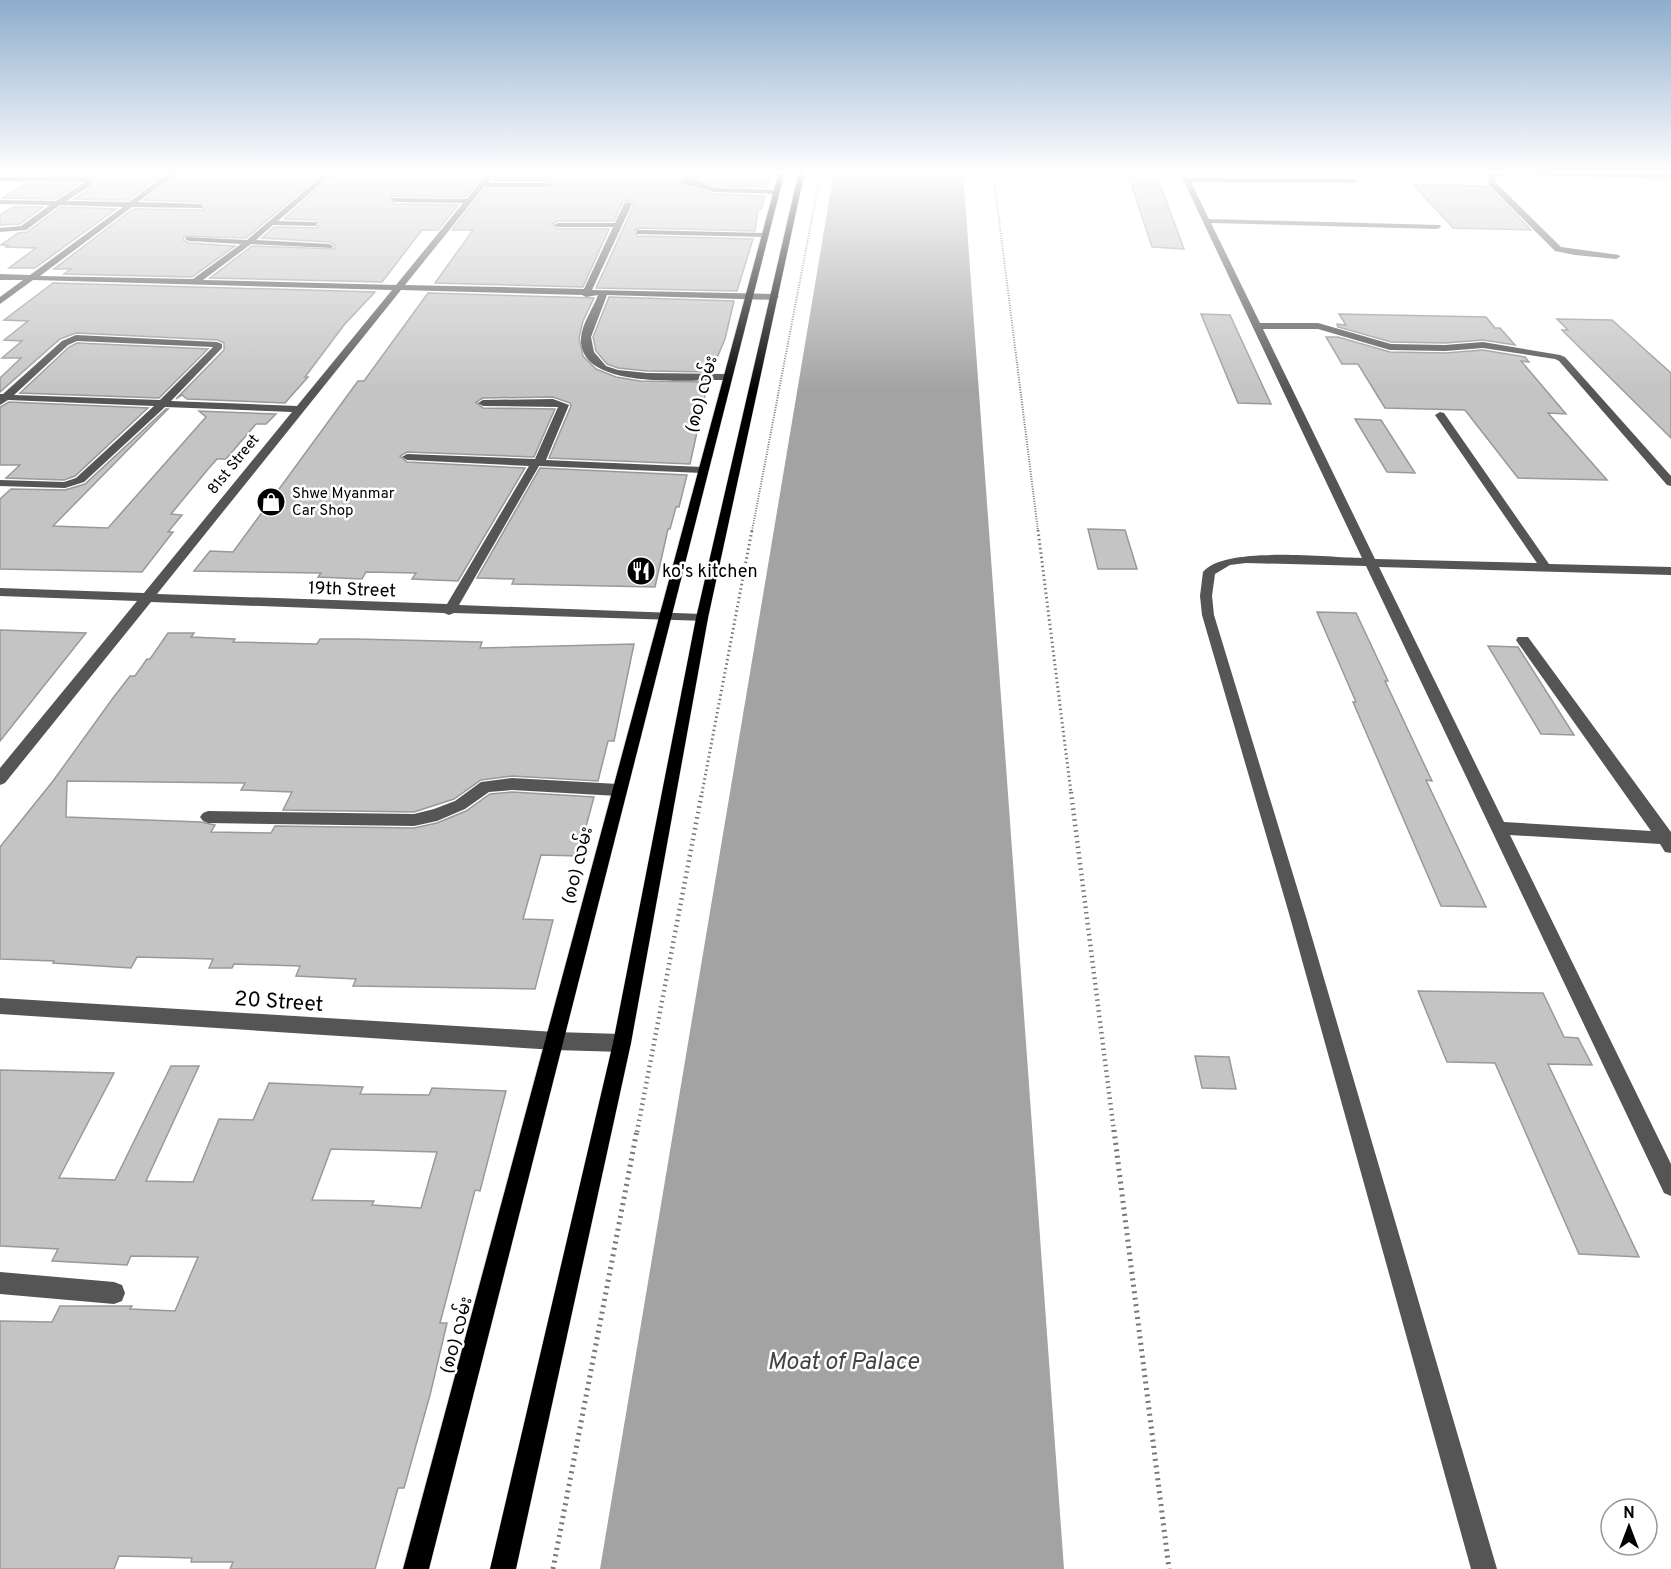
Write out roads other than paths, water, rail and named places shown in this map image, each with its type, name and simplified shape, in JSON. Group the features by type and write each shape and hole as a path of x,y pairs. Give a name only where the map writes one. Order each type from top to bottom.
{"main road":[{"name":"(၈၀) လမ်း","path":"416,1569 763,244"},
{"path":"503,1569 622,1043 702,618 786,244"}],"street":[{"path":"0,301 77,244"},
{"path":"195,282 246,244"},
{"path":"293,244 329,246"},
{"name":"81st Street","path":"0,779 434,244"},
{"path":"586,294 608,244"},
{"path":"1218,244 1671,1186"},
{"path":"1553,244 1558,249 1575,253 1616,257"},
{"path":"0,277 586,294 775,297"},
{"path":"603,294 586,335 591,357 608,371 631,374 727,376"},
{"path":"1257,326 1318,326 1390,347 1445,348 1483,345 1557,357 1562,359 1671,483"},
{"path":"0,483 74,483 162,404 219,346 217,344 76,338 65,343 2,398"},
{"path":"2,398 299,409"},
{"path":"449,610 537,464 564,405 553,402 483,403"},
{"path":"1440,415 1546,568"},
{"path":"407,457 702,470"},
{"path":"1484,1569 1298,916 1206,605 1209,572 1225,562 1246,560 1671,572"},
{"name":"19th Street","path":"0,592 702,618"},
{"path":"1523,640 1669,841"},
{"path":"208,817 414,820 437,815 460,805 486,786 512,784 618,790"},
{"path":"1498,828 1669,841"},
{"name":"20 Street","path":"0,1006 555,1041 622,1043"},
{"path":"0,1283 114,1293"}],"water":[{"name":"Moat of Palace","path":"822,244 968,244 1064,1569 600,1569"}],"place":[{"name":"Shwe Myanmar Car Shop","path":"271,502"},
{"name":"ko's kitchen","path":"641,571"}]}
